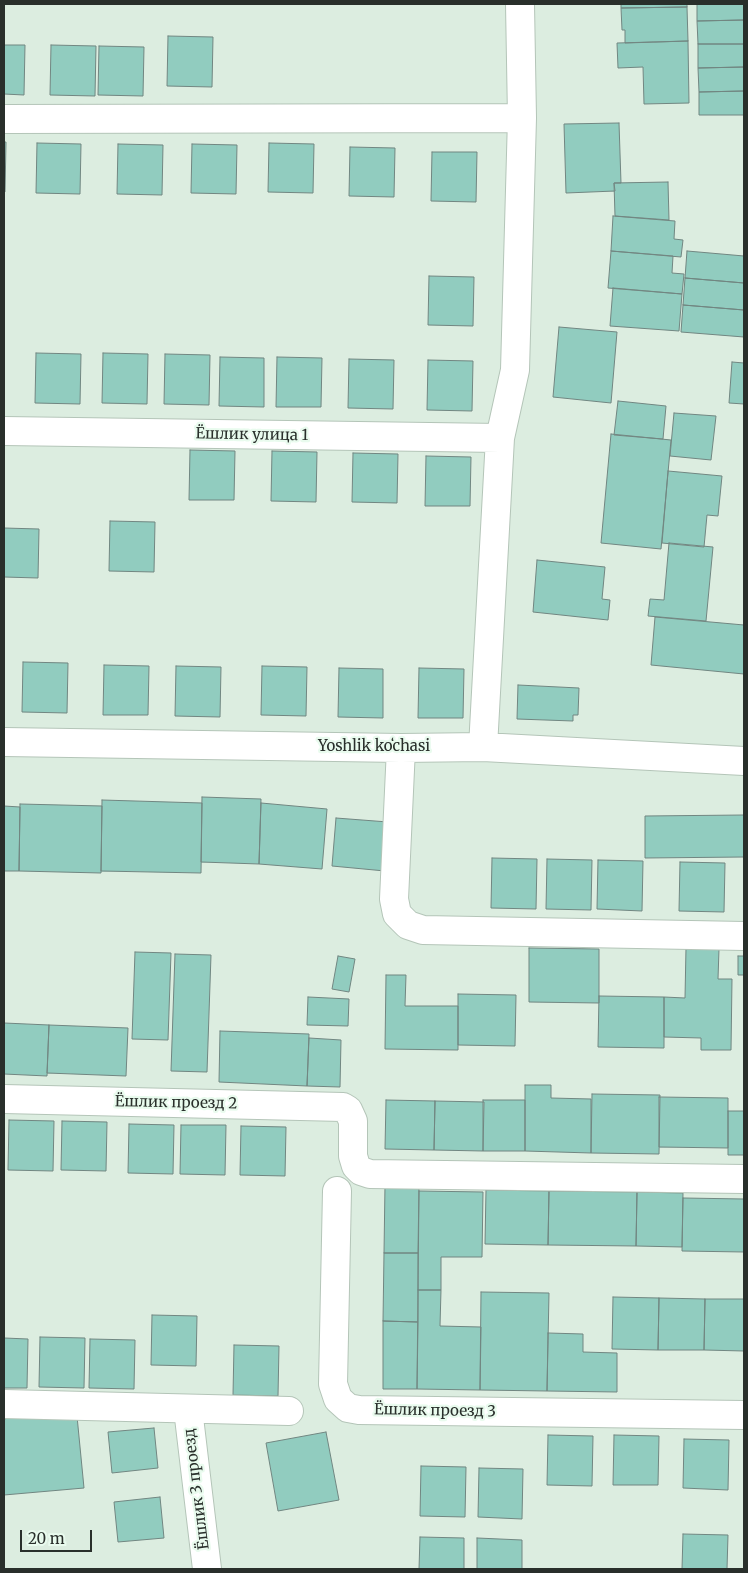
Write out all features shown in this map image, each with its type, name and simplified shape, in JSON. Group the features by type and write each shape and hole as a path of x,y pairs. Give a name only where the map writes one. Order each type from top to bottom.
{"street":[{"path":"483,747 500,438 515,370 522,118 520,4"},
{"path":"4,119 522,118"},
{"name":"Ёшлик улица 1","path":"4,432 500,438"},
{"name":"Yoshlik koʻchasi","path":"4,742 401,748 483,747 744,761"},
{"path":"401,748 394,899 397,914 408,925 423,930 744,936"},
{"name":"Ёшлик проезд 2","path":"4,1099 343,1107 348,1110 353,1121 353,1156 356,1166 361,1171 370,1174 744,1178"},
{"name":"Ёшлик проезд 3","path":"337,1191 334,1384 338,1399 348,1408 359,1410 744,1415"},
{"path":"4,1404 289,1411"},
{"name":"Ёшлик 3 проезд","path":"188,1409 207,1569"}],"building":[{"path":"621,4 687,4 687,7 621,8"},
{"path":"697,4 744,4 744,20 697,21"},
{"path":"687,7 688,41 625,43 625,30 622,30 621,8"},
{"path":"744,20 744,44 698,44 697,21"},
{"path":"168,36 213,37 212,87 167,86"},
{"path":"688,41 689,103 644,104 643,67 618,68 617,43"},
{"path":"698,44 744,44 744,67 698,68"},
{"path":"4,45 25,45 24,95 4,94"},
{"path":"51,45 96,46 95,96 50,95"},
{"path":"99,46 144,47 143,96 98,95"},
{"path":"744,67 744,91 699,92 698,68"},
{"path":"744,91 744,115 699,115 699,92"},
{"path":"619,123 621,183 614,183 615,191 566,193 564,124"},
{"path":"4,142 6,142 5,192 4,192"},
{"path":"37,143 81,144 80,194 36,193"},
{"path":"269,143 314,144 313,193 268,192"},
{"path":"118,144 163,145 162,195 117,194"},
{"path":"192,144 237,145 236,194 191,193"},
{"path":"350,147 395,148 394,197 349,196"},
{"path":"432,152 477,152 476,202 431,201"},
{"path":"668,182 669,220 615,216 614,183"},
{"path":"613,216 675,221 674,239 683,240 681,257 611,251"},
{"path":"611,251 673,256 672,273 684,274 682,294 608,288"},
{"path":"687,251 744,256 744,283 685,278"},
{"path":"429,276 474,277 473,326 428,325"},
{"path":"685,278 744,283 744,310 683,305"},
{"path":"613,288 682,294 679,331 610,326"},
{"path":"683,305 744,310 744,337 681,332"},
{"path":"559,327 617,332 611,403 553,397"},
{"path":"36,353 81,354 80,404 35,403"},
{"path":"103,353 148,354 147,404 102,403"},
{"path":"165,354 210,355 209,405 164,404"},
{"path":"220,357 264,358 264,407 219,406"},
{"path":"277,357 322,358 321,407 276,407"},
{"path":"349,359 394,360 393,409 348,408"},
{"path":"428,360 473,361 472,411 427,410"},
{"path":"732,362 744,363 744,404 729,403"},
{"path":"618,401 666,406 663,439 614,435"},
{"path":"674,413 716,416 711,460 670,456"},
{"path":"611,434 671,440 661,549 601,543"},
{"path":"190,450 235,451 234,500 189,500"},
{"path":"272,451 317,452 316,502 271,501"},
{"path":"353,453 398,454 397,503 352,502"},
{"path":"426,456 471,457 470,506 425,506"},
{"path":"668,471 722,476 718,516 707,515 704,547 662,543"},
{"path":"110,521 155,522 154,572 109,571"},
{"path":"4,528 39,529 38,578 4,577"},
{"path":"669,543 713,547 706,621 648,616 650,599 664,600"},
{"path":"537,560 605,567 602,599 610,600 608,620 533,612"},
{"path":"655,617 744,625 744,674 651,665"},
{"path":"23,662 68,663 67,713 22,712"},
{"path":"104,665 149,666 148,715 103,715"},
{"path":"176,666 221,667 220,717 175,716"},
{"path":"262,666 307,667 306,716 261,715"},
{"path":"339,668 383,669 383,718 338,717"},
{"path":"419,668 464,669 463,718 418,718"},
{"path":"518,685 579,688 578,715 573,715 573,721 517,719"},
{"path":"202,797 261,799 259,864 201,862"},
{"path":"102,800 202,803 201,873 101,871"},
{"path":"261,803 327,809 322,869 259,864"},
{"path":"20,804 102,806 101,873 19,871"},
{"path":"4,806 20,807 19,871 4,871"},
{"path":"744,815 744,857 645,858 645,816"},
{"path":"336,818 388,822 385,871 332,866"},
{"path":"492,858 537,859 536,909 491,908"},
{"path":"547,859 592,860 591,910 546,909"},
{"path":"598,860 643,861 642,911 597,909"},
{"path":"680,862 725,863 724,912 679,911"},
{"path":"529,948 599,949 599,1003 529,1002"},
{"path":"686,948 719,949 718,979 732,979 731,1050 701,1050 701,1038 664,1037 664,997 685,998"},
{"path":"135,952 171,953 168,1040 132,1039"},
{"path":"175,954 211,955 207,1072 171,1071"},
{"path":"338,956 355,959 349,992 332,989"},
{"path":"738,956 744,956 744,975 738,975"},
{"path":"386,975 406,975 405,1006 458,1006 458,1050 385,1049"},
{"path":"458,994 516,995 515,1046 458,1045"},
{"path":"599,996 664,997 664,1048 598,1047"},
{"path":"308,997 349,999 348,1026 307,1025"},
{"path":"4,1023 49,1025 47,1076 4,1074"},
{"path":"49,1025 128,1028 126,1076 47,1073"},
{"path":"220,1031 309,1034 307,1086 219,1082"},
{"path":"309,1038 341,1040 340,1087 307,1086"},
{"path":"525,1085 551,1085 551,1098 591,1099 591,1153 525,1151"},
{"path":"592,1094 660,1095 659,1154 591,1153"},
{"path":"659,1097 728,1098 728,1148 659,1147"},
{"path":"386,1100 435,1101 434,1150 385,1149"},
{"path":"483,1100 525,1100 525,1151 483,1151"},
{"path":"435,1101 484,1102 483,1151 434,1150"},
{"path":"728,1111 744,1111 744,1155 728,1155"},
{"path":"9,1120 54,1121 53,1171 8,1170"},
{"path":"62,1121 107,1122 106,1171 61,1170"},
{"path":"129,1124 174,1125 173,1174 128,1173"},
{"path":"181,1125 226,1125 225,1175 180,1174"},
{"path":"241,1126 286,1127 285,1176 240,1175"},
{"path":"385,1185 419,1186 418,1253 384,1253"},
{"path":"486,1190 549,1191 548,1245 485,1244"},
{"path":"419,1191 483,1192 482,1257 441,1257 441,1290 418,1290"},
{"path":"549,1191 637,1192 636,1246 548,1245"},
{"path":"637,1192 683,1193 682,1247 636,1246"},
{"path":"683,1198 744,1199 744,1252 682,1251"},
{"path":"384,1253 418,1253 418,1322 383,1321"},
{"path":"418,1290 441,1290 440,1326 481,1327 480,1390 417,1389"},
{"path":"481,1292 549,1293 547,1391 480,1390"},
{"path":"613,1297 659,1298 658,1350 612,1349"},
{"path":"659,1298 705,1299 704,1350 658,1350"},
{"path":"705,1299 744,1299 744,1351 704,1350"},
{"path":"152,1315 197,1316 196,1366 151,1365"},
{"path":"383,1321 418,1322 417,1389 383,1389"},
{"path":"548,1333 583,1334 583,1352 617,1353 617,1392 547,1391"},
{"path":"40,1337 85,1338 84,1388 39,1387"},
{"path":"4,1338 28,1339 27,1388 4,1388"},
{"path":"90,1339 135,1340 134,1389 89,1388"},
{"path":"234,1345 279,1346 278,1396 233,1395"},
{"path":"77,1416 84,1488 4,1495 4,1419 8,1417"},
{"path":"154,1428 158,1468 112,1473 108,1432"},
{"path":"326,1432 339,1500 278,1511 266,1443"},
{"path":"548,1435 593,1436 592,1486 547,1485"},
{"path":"614,1435 659,1436 658,1485 613,1485"},
{"path":"684,1439 729,1440 728,1490 683,1488"},
{"path":"421,1466 466,1467 465,1517 420,1516"},
{"path":"479,1468 523,1469 522,1519 478,1517"},
{"path":"160,1497 164,1538 118,1542 114,1502"},
{"path":"683,1534 728,1535 727,1569 682,1569"},
{"path":"420,1537 464,1538 464,1569 419,1569"},
{"path":"477,1538 522,1540 522,1569 477,1569"}]}
